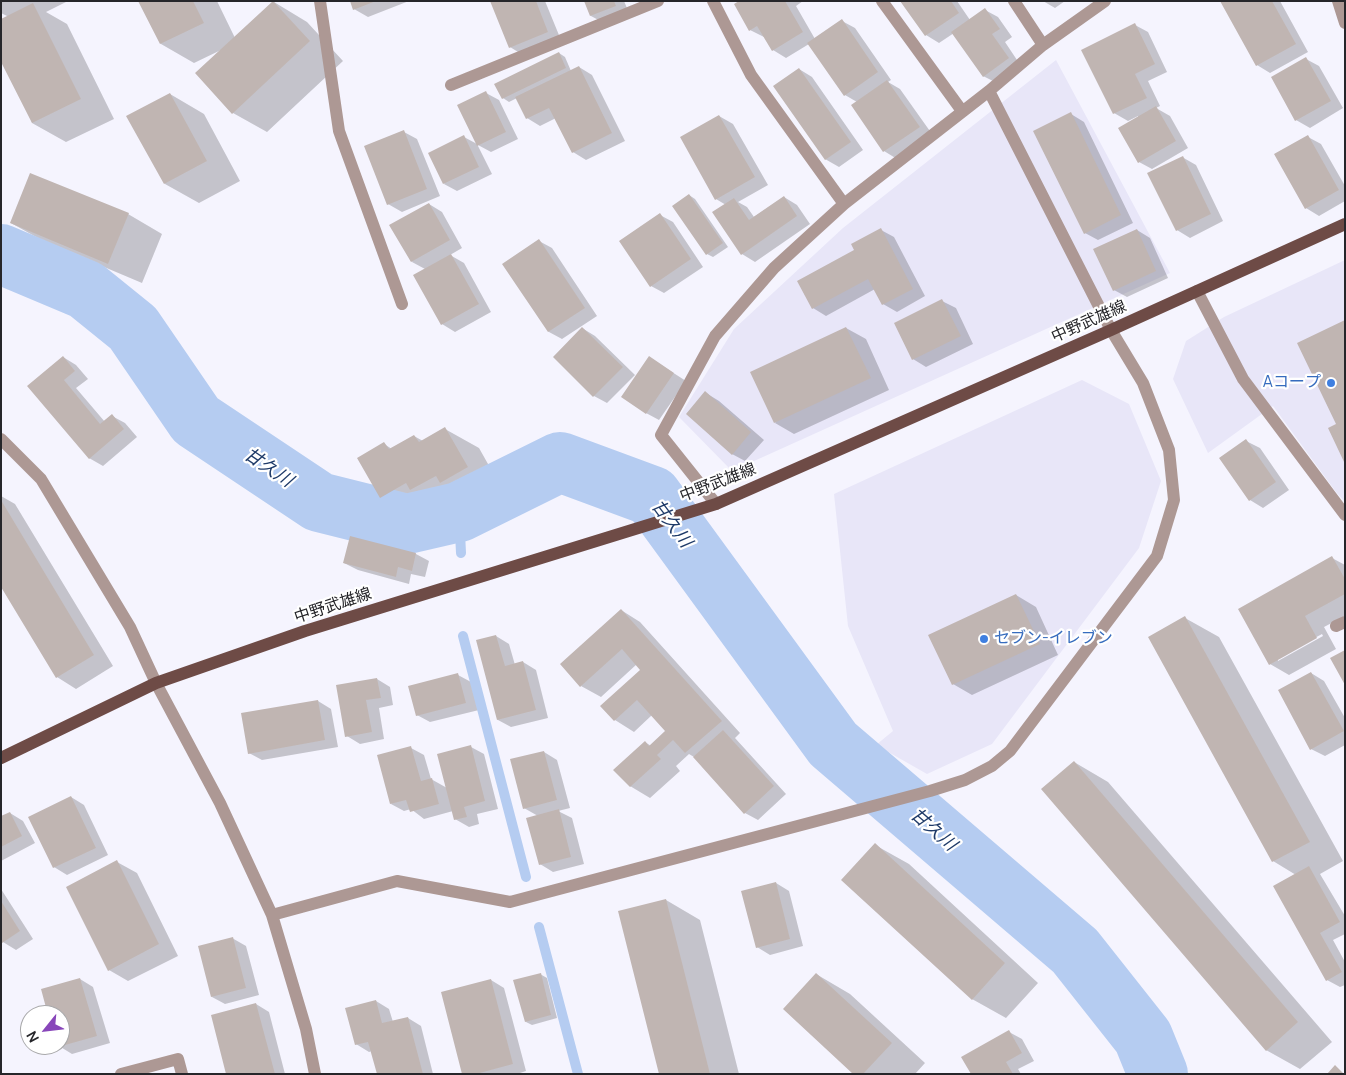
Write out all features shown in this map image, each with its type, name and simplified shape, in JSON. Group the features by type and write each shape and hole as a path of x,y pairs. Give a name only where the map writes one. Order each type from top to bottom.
{"main road":[{"name":"中野武雄線","path":"1,758 156,683 305,631 716,504 1111,330 1345,224"}],"street":[{"path":"320,1 339,132 402,304"},
{"path":"451,85 658,1"},
{"path":"713,1 751,75 844,204"},
{"path":"882,1 962,111"},
{"path":"1014,1 1043,45"},
{"path":"716,504 661,436 715,336 774,268 844,204 989,91 1043,45 1105,1"},
{"path":"1338,1 1345,23"},
{"path":"272,915 397,881 510,902 930,791 965,780 992,766 1010,751 1157,556 1174,500 1168,450 1143,383 1111,330 989,91"},
{"path":"1197,291 1242,380 1345,515"},
{"path":"1,439 41,479 130,627 156,683 220,803 272,915 306,1029 315,1074"},
{"path":"121,1074 178,1059 182,1074"}],"shaded area":[{"path":"1056,60 1170,273 732,471 679,417 734,329 843,228"},
{"path":"1345,260 1345,502 1273,406 1208,453 1173,379 1186,341 1224,317"},
{"path":"1082,380 1129,404 1161,481 1139,548 992,744 927,774 876,745 893,731 848,626 834,494"}],"building":[{"path":"138,1 193,1 204,23 160,44"},
{"path":"273,1 310,41 232,114 195,73"},
{"path":"350,1 376,1 353,10"},
{"path":"490,1 536,1 548,32 509,48"},
{"path":"584,1 614,1 616,6 590,16"},
{"path":"739,1 785,1 803,32 772,51 757,26 749,31 734,4"},
{"path":"900,1 951,1 959,13 925,36"},
{"path":"1220,1 1272,1 1296,44 1256,66"},
{"path":"33,3 81,99 32,123 1,62 1,19"},
{"path":"985,8 1000,29 992,34 1009,58 983,77 951,32"},
{"path":"842,19 878,72 844,96 807,43"},
{"path":"1135,23 1155,64 1135,74 1147,98 1113,114 1081,50"},
{"path":"559,52 566,68 502,99 494,84"},
{"path":"1306,57 1331,101 1295,121 1271,77"},
{"path":"579,66 612,133 572,153 549,108 526,119 515,97"},
{"path":"799,68 851,142 825,160 773,86"},
{"path":"887,80 920,127 883,152 851,105"},
{"path":"486,91 506,132 477,146 457,105"},
{"path":"170,93 207,161 164,184 126,116"},
{"path":"1156,106 1176,141 1138,163 1118,128"},
{"path":"1071,112 1121,215 1084,234 1033,131"},
{"path":"719,115 755,177 715,200 680,137"},
{"path":"404,130 427,189 387,205 364,146"},
{"path":"464,135 479,167 443,184 428,153"},
{"path":"1308,135 1339,190 1305,209 1274,154"},
{"path":"1183,156 1211,214 1176,231 1147,173"},
{"path":"30,173 129,213 108,264 10,223"},
{"path":"689,194 723,243 706,255 672,206"},
{"path":"784,196 797,216 741,255 712,212 734,198 749,220"},
{"path":"429,203 450,240 411,262 389,225"},
{"path":"660,213 691,259 650,287 619,241"},
{"path":"881,228 913,289 882,305 868,279 812,309 797,281 854,250 851,244"},
{"path":"1137,229 1156,271 1113,291 1093,249"},
{"path":"539,239 585,308 548,332 502,264"},
{"path":"451,254 479,304 441,325 413,275"},
{"path":"942,299 961,336 912,360 894,323"},
{"name":"Aコープ","path":"1345,320 1345,464 1328,428 1336,424 1297,343"},
{"path":"582,327 623,367 593,397 553,357"},
{"path":"846,327 871,378 774,423 750,372"},
{"path":"63,356 75,371 64,380 100,424 112,414 124,429 89,459 27,386"},
{"path":"649,356 674,373 646,414 621,397"},
{"path":"705,391 751,432 732,455 686,414"},
{"path":"445,427 468,467 440,483 436,476 410,490 406,483 380,498 357,458 384,442 389,449 414,435 419,442"},
{"path":"1246,439 1276,482 1249,501 1219,458"},
{"path":"1,500 94,655 56,678 1,587"},
{"path":"350,536 416,553 412,571 398,567 396,577 343,563"},
{"path":"1332,556 1345,579 1345,594 1305,616 1317,638 1269,665 1238,609"},
{"name":"セブン-イレブン","path":"1016,594 1040,644 952,685 928,635"},
{"path":"621,609 722,721 685,753 673,740 657,755 661,759 630,787 613,770 645,741 649,746 665,731 637,700 614,721 600,706 640,670 622,649 580,687 560,664"},
{"path":"1185,616 1310,842 1272,862 1148,637"},
{"path":"496,635 505,666 523,661 536,710 497,720 476,640"},
{"path":"1345,650 1345,685 1330,658"},
{"path":"1311,672 1344,731 1310,750 1278,690"},
{"path":"458,673 466,703 416,716 408,686"},
{"path":"377,678 381,698 366,700 372,732 345,737 336,685"},
{"path":"318,700 325,740 248,754 241,713"},
{"path":"723,730 774,786 744,814 693,757"},
{"path":"471,745 485,801 464,807 467,817 454,820 437,754"},
{"path":"411,746 421,781 432,778 439,804 410,812 406,800 390,804 377,755"},
{"path":"544,751 557,800 523,809 510,759"},
{"path":"1074,761 1298,1022 1266,1051 1041,789"},
{"path":"71,796 96,848 53,868 28,817"},
{"path":"559,809 571,857 539,865 526,818"},
{"path":"10,812 22,836 1,847 1,816"},
{"path":"875,843 1005,963 972,1000 841,880"},
{"path":"117,860 159,944 108,971 66,887"},
{"path":"1309,866 1340,922 1320,933 1342,972 1326,981 1273,886"},
{"path":"776,882 790,939 756,948 741,891"},
{"path":"666,899 710,1074 659,1074 618,911"},
{"path":"1,901 20,931 2,943 1,942"},
{"path":"233,937 246,988 211,997 198,946"},
{"path":"541,973 551,1015 525,1022 513,980"},
{"path":"816,973 892,1043 863,1074 853,1074 783,1009"},
{"path":"80,978 97,1036 70,1044 70,1005 45,1005 41,989"},
{"path":"491,979 513,1064 476,1074 462,1074 441,992"},
{"path":"376,1000 382,1023 408,1017 423,1074 377,1074 368,1042 355,1045 345,1008"},
{"path":"256,1003 275,1074 226,1074 211,1015"},
{"path":"1009,1030 1022,1053 1006,1062 1013,1074 971,1074 961,1057"},
{"path":"1335,1065 1344,1074 1327,1074"}],"waterway":[{"name":"甘久川","path":"1,254 86,290 133,328 196,420 319,502 407,524 459,512 560,462 652,496 833,744 1075,951 1143,1037 1158,1074"},
{"path":"459,512 461,553"},
{"path":"463,636 526,877"},
{"path":"539,927 578,1074"}],"place":[{"name":"Aコープ","path":"1331,383"},
{"name":"セブン-イレブン","path":"984,639"}]}
